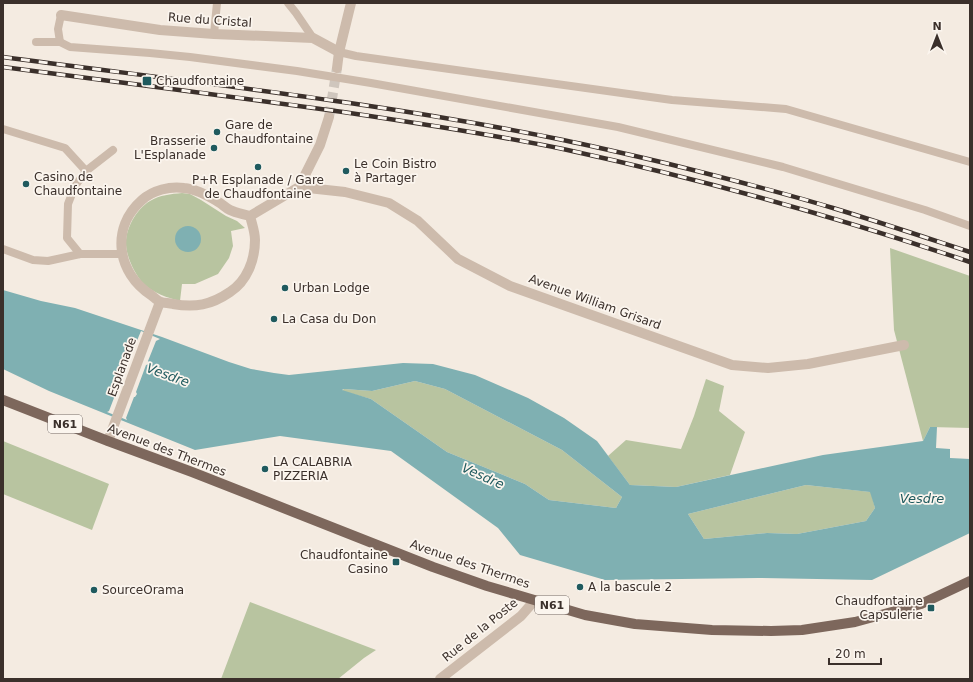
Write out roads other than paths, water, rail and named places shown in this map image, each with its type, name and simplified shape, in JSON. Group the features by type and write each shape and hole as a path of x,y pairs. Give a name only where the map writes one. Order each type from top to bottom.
{"main road":[{"name":"Avenue des Thermes","path":"3,400 192,472 433,567 487,586 585,615 636,624 712,630 771,632 802,630 855,622 921,604 970,581"}],"street":[{"path":"337,68 339,52 351,3"},
{"name":"Rue du Cristal","path":"61,15 160,30 313,38 339,52"},
{"path":"250,216 255,240 253,260 246,276 236,289 220,299 203,305 182,306 160,302 143,290 131,276 125,263 122,254 121,241 127,219 134,206 146,196 169,188 184,188 203,193 219,202 229,210 250,216 299,186 320,145 329,117"},
{"name":"Avenue William Grisard","path":"299,186 345,192 388,202 418,221 458,259 510,286 732,365 768,368 808,364 904,344"},
{"name":"Esplanade","path":"108,441 160,302"},
{"name":"Rue de la Poste","path":"440,679 521,616 535,600"}],"lane":[{"path":"214,34 217,3"},
{"path":"288,3 313,38"},
{"path":"60,42 58,29 61,15"},
{"path":"36,42 60,42 70,47 183,57 297,71 618,127 783,167 925,210 970,226"},
{"path":"339,52 356,56 672,100 786,109 970,162"},
{"path":"3,129 65,148 86,171"},
{"path":"80,254 67,238 68,204 75,186 86,171 113,150"},
{"path":"3,249 33,260 48,261 80,254 122,254"}],"water":[{"path":"188,226 197,230 201,239 197,248 188,252 179,248 175,239 179,230"},
{"name":"Vesdre","path":"3,290 41,301 75,308 251,369 289,375 403,363 433,364 475,375 528,398 564,418 597,441 630,485 676,487 823,455 923,441 930,427 937,427 936,448 950,449 950,458 970,459 970,533 872,580 758,578 605,580 520,555 498,528 391,451 280,436 195,450 49,391 3,369","holes":["415,381 445,389 562,450 622,497 616,508 549,500 525,484 447,452 371,399 342,390 372,391","806,485 870,492 875,508 866,521 797,534 767,533 704,539 688,514"]}],"tunnel":[{"path":"329,117 337,68"}],"railway":[{"path":"3,57 214,84 354,104 563,140 665,163 770,190 850,213 970,252"},
{"path":"3,67 343,112 563,149 666,173 819,214 970,262"}],"place":[{"name":"Chaudfontaine","path":"147,81"},
{"name":"Gare de Chaudfontaine","path":"217,132"},
{"name":"Brasserie L'Esplanade","path":"214,148"},
{"name":"P+R Esplanade / Gare de Chaudfontaine","path":"258,167"},
{"name":"Le Coin Bistro à Partager","path":"346,171"},
{"name":"Casino de Chaudfontaine","path":"26,184"},
{"name":"Urban Lodge","path":"285,288"},
{"name":"La Casa du Don","path":"274,319"},
{"name":"LA CALABRIA PIZZERIA","path":"265,469"},
{"name":"Chaudfontaine Casino","path":"396,562"},
{"name":"A la bascule 2","path":"580,587"},
{"name":"SourceOrama","path":"94,590"},
{"name":"Chaudfontaine Capsulerie","path":"931,608"}]}
